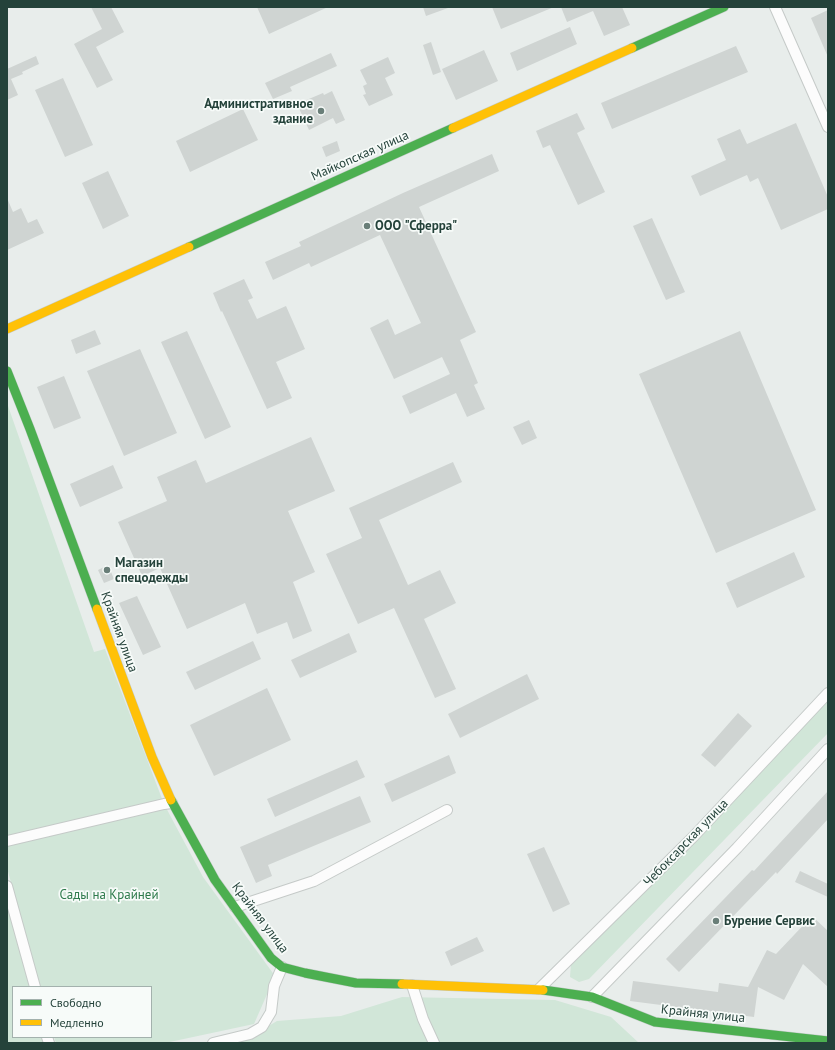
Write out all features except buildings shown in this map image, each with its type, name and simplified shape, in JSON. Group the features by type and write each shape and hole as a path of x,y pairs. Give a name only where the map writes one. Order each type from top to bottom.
{"street":[{"name":"Майкопская улица","path":"7,329 724,7"},
{"path":"775,7 828,127"},
{"name":"Крайняя улица","path":"7,371 152,757 172,803 215,880 236,907 271,958 282,967 356,983 539,989 592,997 655,1022 828,1041"},
{"name":"Чебоксарская улица","path":"539,989 694,837 828,693"},
{"path":"592,997 737,848 828,749"},
{"path":"7,842 172,803"},
{"path":"236,907 314,882 447,810"},
{"path":"7,886 35,986"},
{"path":"213,1043 250,1034 262,1027 271,1012 274,986 282,967"},
{"path":"412,985 423,1019 434,1043"}],"green space":[{"name":"Сады на Крайней","path":"7,403 94,652 105,649 164,804 203,877 275,976 254,1024 165,1043 56,1043 54,1038 152,1038 152,986 40,986 7,868"},
{"path":"828,699 828,733 589,979 579,982 570,977 571,964"},
{"path":"7,891 34,986 12,986 12,1038 49,1038 51,1043 7,1043"},
{"path":"402,997 555,1000 611,1017 639,1043 228,1043 247,1039 277,1021 341,1016"}],"traffic: fast":[{"path":"632,48 724,7"},
{"path":"189,247 453,128"},
{"path":"7,371 97,609"},
{"path":"171,800 215,880 271,958 282,967 356,983 402,984"},
{"path":"543,990 592,997 655,1022 828,1041"}],"traffic: slow":[{"path":"453,128 632,48"},
{"path":"7,329 189,247"},
{"path":"97,609 152,757 171,800"},
{"path":"402,984 543,990"}],"place":[{"name":"Административное здание","path":"321,111"},
{"name":"ООО \"Сферра\"","path":"367,226"},
{"name":"Магазин спецодежды","path":"107,570"},
{"name":"Бурение Сервис","path":"716,921"}]}
